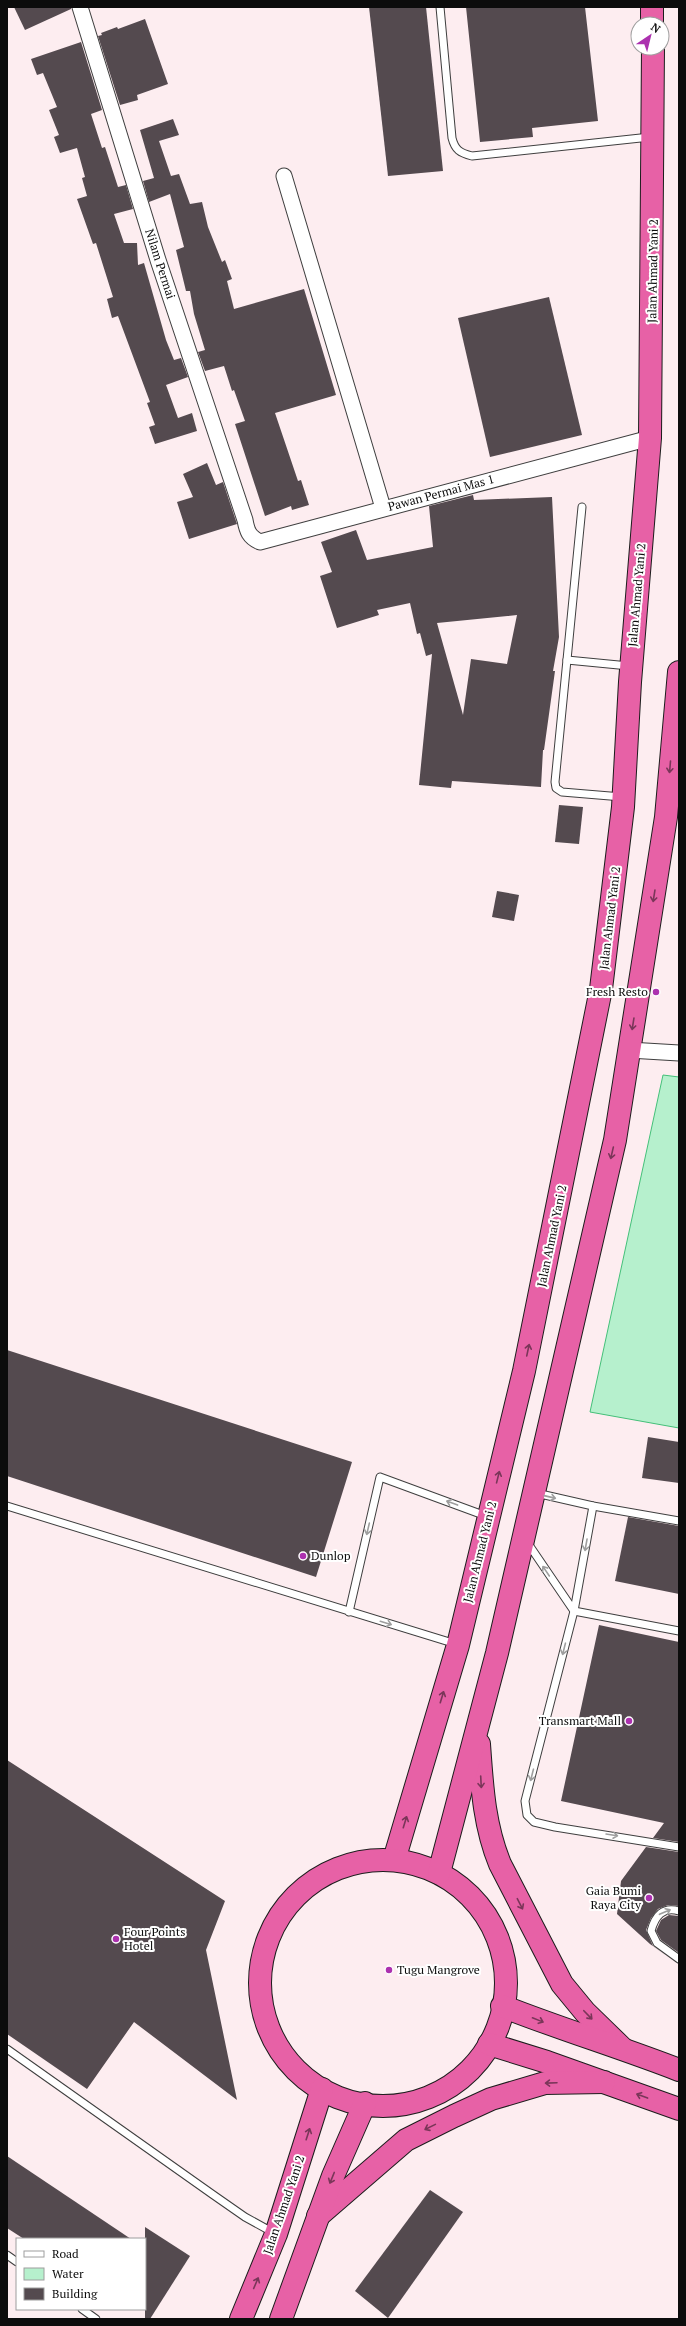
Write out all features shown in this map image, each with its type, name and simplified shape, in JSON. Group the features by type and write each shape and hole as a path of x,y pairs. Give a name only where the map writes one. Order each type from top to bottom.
{"highway":[{"name":"Jalan Ahmad Yani 2","path":"394,1860 458,1645 524,1371 601,989 623,798 631,666 650,438 654,137 653,56"},
{"path":"439,1873 456,1802 479,1729 535,1493 615,1140 629,1050 672,817 679,672"},
{"path":"479,1729 482,1789 486,1818 492,1845 500,1864 562,1984 585,2012 622,2048"},
{"path":"394,1860 414,1864 439,1873 461,1888 483,1911 499,1939 506,1971 502,2006 498,2023 489,2044 472,2069 446,2089 416,2102 383,2106 350,2101 322,2089 298,2071 279,2047 269,2027 260,1990 262,1960 271,1931 287,1906 308,1884 334,1869 364,1861 394,1860"},
{"path":"502,2006 565,2031 622,2048 679,2070"},
{"path":"489,2044 604,2082 679,2109"},
{"path":"318,2216 406,2140 454,2116 491,2099 545,2083 604,2082"},
{"name":"Jalan Ahmad Yani 2","path":"242,2319 276,2234 322,2089"},
{"path":"281,2319 318,2216 365,2103"}],"street":[{"name":"Nilam Permai","path":"80,7 158,260 245,520"},
{"path":"284,176 383,508"},
{"name":"Pawan Permai Mas 1","path":"245,520 247,532 253,539 260,542 650,438"},
{"path":"629,1050 679,1053"}],"lane":[{"path":"440,7 452,138 454,147 460,153 472,156 654,137"},
{"path":"582,508 555,782 556,788 562,792 623,798"},
{"path":"567,660 631,666"},
{"path":"348,1612 380,1477 488,1516"},
{"path":"535,1493 593,1506 679,1521"},
{"path":"7,1506 458,1645"},
{"path":"593,1506 574,1611 525,1801 527,1815 534,1822 556,1827 679,1847"},
{"path":"524,1538 574,1611 679,1631"},
{"path":"679,1911 671,1909 662,1911 654,1919 651,1931 657,1943 679,1959"},
{"path":"7,2049 218,2198 276,2234"},
{"path":"7,2255 16,2261"},
{"path":"83,2310 96,2319"}],"water":[{"path":"663,1075 679,1077 679,1428 590,1412"}],"building":[{"path":"14,7 71,7 71,9 25,30"},
{"path":"369,7 426,7 443,171 388,176"},
{"path":"466,7 585,7 598,121 532,128 533,137 480,142"},
{"path":"145,19 168,84 137,95 138,100 120,105 98,36 102,35 101,33 117,27 118,29"},
{"path":"81,42 102,110 91,114 102,148 105,147 118,187 126,185 133,209 114,214 124,243 137,243 138,265 144,263 166,340 174,360 181,358 188,377 166,385 178,418 192,413 197,431 155,444 149,427 155,425 147,403 150,402 118,316 112,318 107,299 113,297 96,243 93,244 77,199 87,196 82,178 85,177 77,148 60,153 54,137 59,135 49,110 57,107 43,73 37,75 31,59"},
{"path":"173,119 179,135 159,141 171,176 179,174 190,204 202,202 208,227 222,262 225,260 232,279 227,281 234,309 304,289 336,395 275,413 298,481 301,480 309,505 292,510 291,506 265,516 235,424 245,421 234,390 232,391 224,366 205,371 198,352 205,350 194,314 190,291 186,291 176,250 184,247 170,194 149,202 143,181 154,178 140,130"},
{"path":"549,297 582,435 490,457 458,318"},
{"path":"207,463 216,485 223,482 237,524 189,539 177,502 193,497 183,474"},
{"path":"473,495 474,500 552,497 559,637 543,750 541,787 452,781 451,788 419,785 432,654 426,656 420,633 417,634 410,603 377,610 379,615 337,628 320,576 332,572 321,542 356,530 367,560 433,547 429,506","holes":["517,615 507,664 471,659 463,715 437,623"]},
{"path":"559,805 583,807 579,844 555,842"},
{"path":"497,891 519,895 514,921 492,917"},
{"path":"7,1350 352,1462 316,1577 7,1476"},
{"path":"648,1437 679,1442 679,1483 642,1478"},
{"path":"628,1517 679,1526 679,1594 615,1581"},
{"name":"Transmart Mall","path":"599,1625 679,1642 679,1842 653,1838 664,1823 561,1801"},
{"name":"Four Points Hotel","path":"7,1760 225,1901 206,1950 237,2100 134,2022 87,2089 7,2034"},
{"name":"Gaia Bumi Raya City","path":"646,1847 679,1852 679,1906 668,1905 658,1909 651,1918 646,1930 653,1946 668,1957 650,1944 617,1914 621,1881"},
{"path":"669,1915 679,1916 679,1953 661,1940 656,1931 661,1920"},
{"path":"7,2156 130,2238 22,2238 7,2228"},
{"path":"430,2190 463,2212 388,2318 355,2291"},
{"path":"145,2227 190,2256 150,2319 145,2319"}],"place":[{"name":"Fresh Resto","path":"656,992"},
{"name":"Dunlop","path":"303,1556"},
{"name":"Transmart Mall","path":"629,1721"},
{"name":"Gaia Bumi Raya City","path":"649,1898"},
{"name":"Four Points Hotel","path":"116,1939"},
{"name":"Tugu Mangrove","path":"389,1970"}]}
